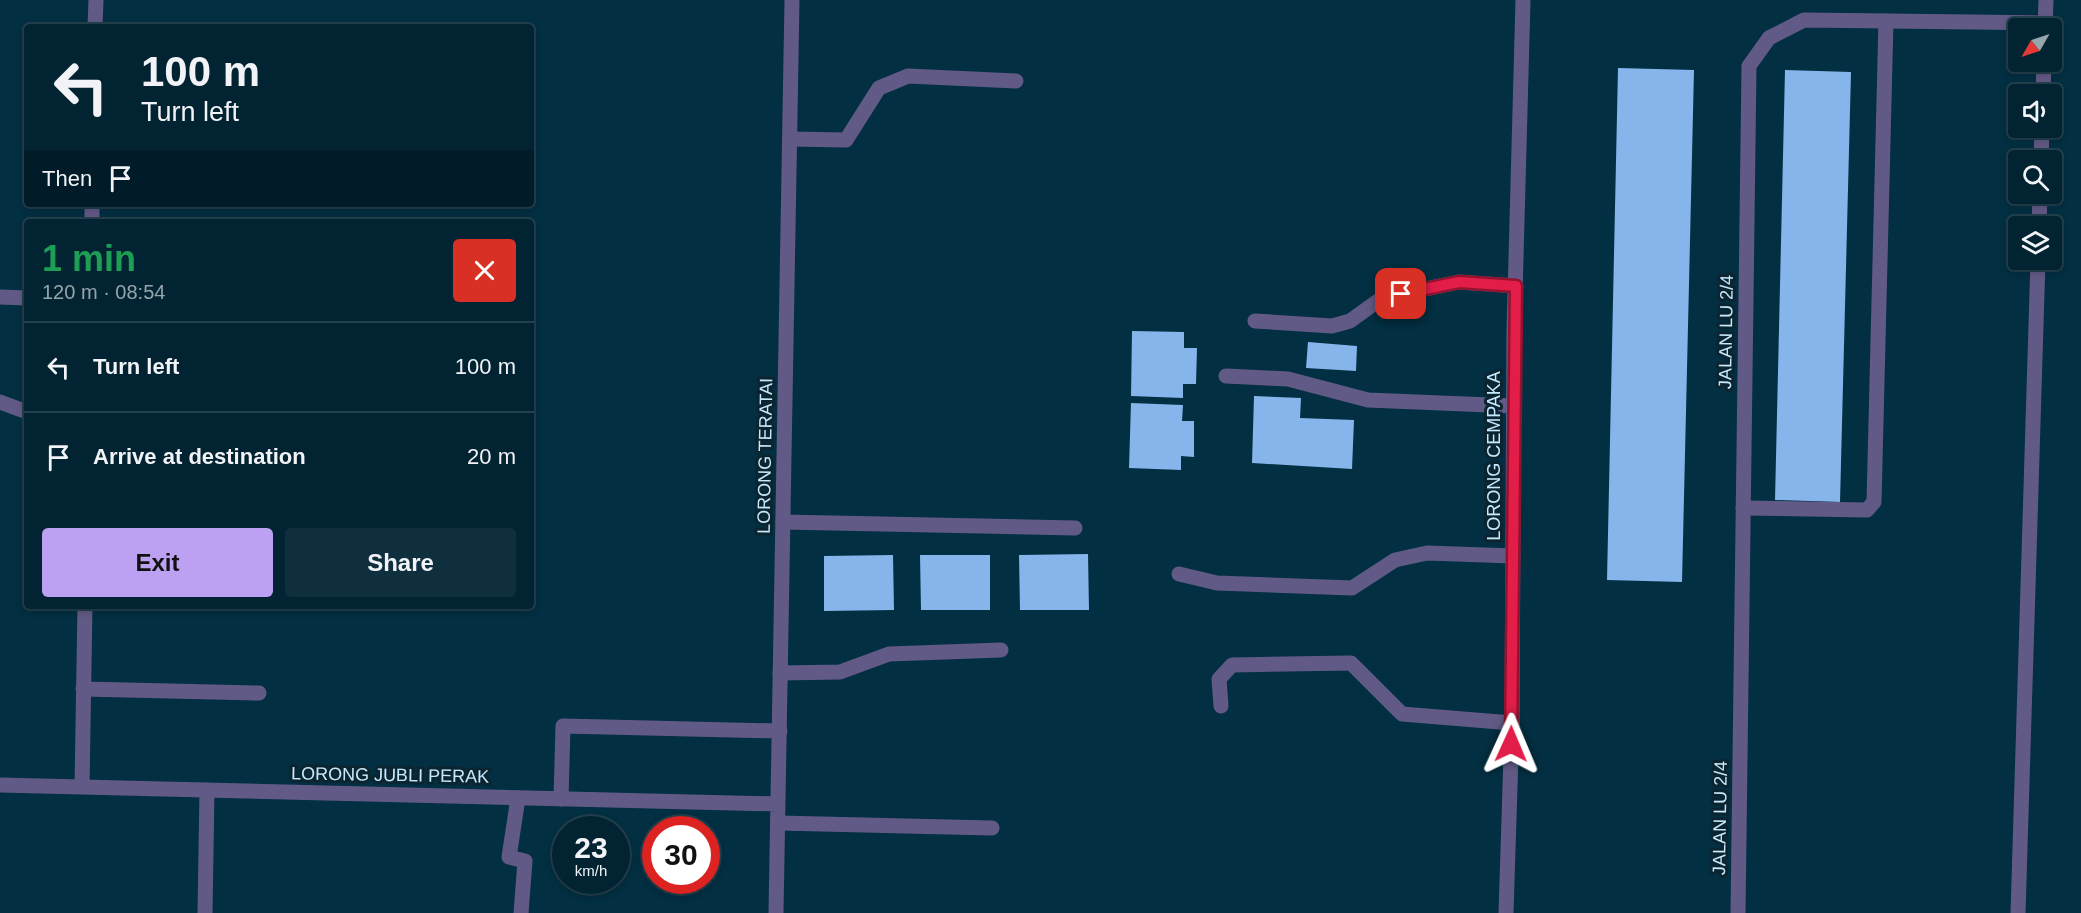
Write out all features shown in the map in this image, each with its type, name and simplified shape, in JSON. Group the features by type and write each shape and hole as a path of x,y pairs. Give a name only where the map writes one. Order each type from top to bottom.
{"street":[{"path":"95,24 96,0"},
{"name":"LORONG TERATAI","path":"776,913 792,0"},
{"name":"LORONG CEMPAKA","path":"1506,913 1512,723 1514,406 1523,0"},
{"path":"2045,18 2046,0"},
{"name":"JALAN LU 2/4","path":"1738,913 1749,66 1769,38 1804,20 2008,25"},
{"path":"1743,508 1867,510 1874,502 1886,21"},
{"path":"790,139 846,140 879,88 908,76 1016,81"},
{"path":"2018,913 2038,270"},
{"path":"1255,321 1332,326 1350,321 1382,298 1459,282 1516,286"},
{"path":"0,297 24,298"},
{"path":"1226,376 1288,379 1368,400 1514,406"},
{"path":"0,402 24,411"},
{"path":"783,522 1075,528"},
{"path":"1179,574 1217,583 1352,588 1395,560 1427,553 1513,556"},
{"path":"82,787 85,609"},
{"path":"780,673 840,672 889,654 1001,650"},
{"path":"1221,706 1220,679 1232,665 1351,663 1402,714 1512,723"},
{"path":"83,689 259,693"},
{"path":"561,799 563,726 780,731"},
{"name":"LORONG JUBLI PERAK","path":"0,785 778,804"},
{"path":"205,913 207,790"},
{"path":"518,798 509,857 525,861 521,913"},
{"path":"778,823 992,828"}],"building":[{"path":"1618,68 1694,70 1682,582 1607,580"},
{"path":"1785,70 1851,72 1840,502 1775,500"},
{"path":"1132,331 1184,332 1184,348 1197,348 1196,384 1183,384 1183,398 1131,396"},
{"path":"1308,342 1357,346 1356,371 1306,368"},
{"path":"1254,396 1301,398 1300,418 1354,420 1352,469 1252,463"},
{"path":"1131,403 1183,405 1182,421 1194,421 1194,457 1181,456 1181,470 1129,468"},
{"path":"1088,554 1089,610 1020,610 1019,555"},
{"path":"893,555 894,610 824,611 824,556"},
{"path":"920,555 990,555 990,610 921,610"}],"route":[{"path":"1401,294 1459,282 1516,286 1511,744"}]}
